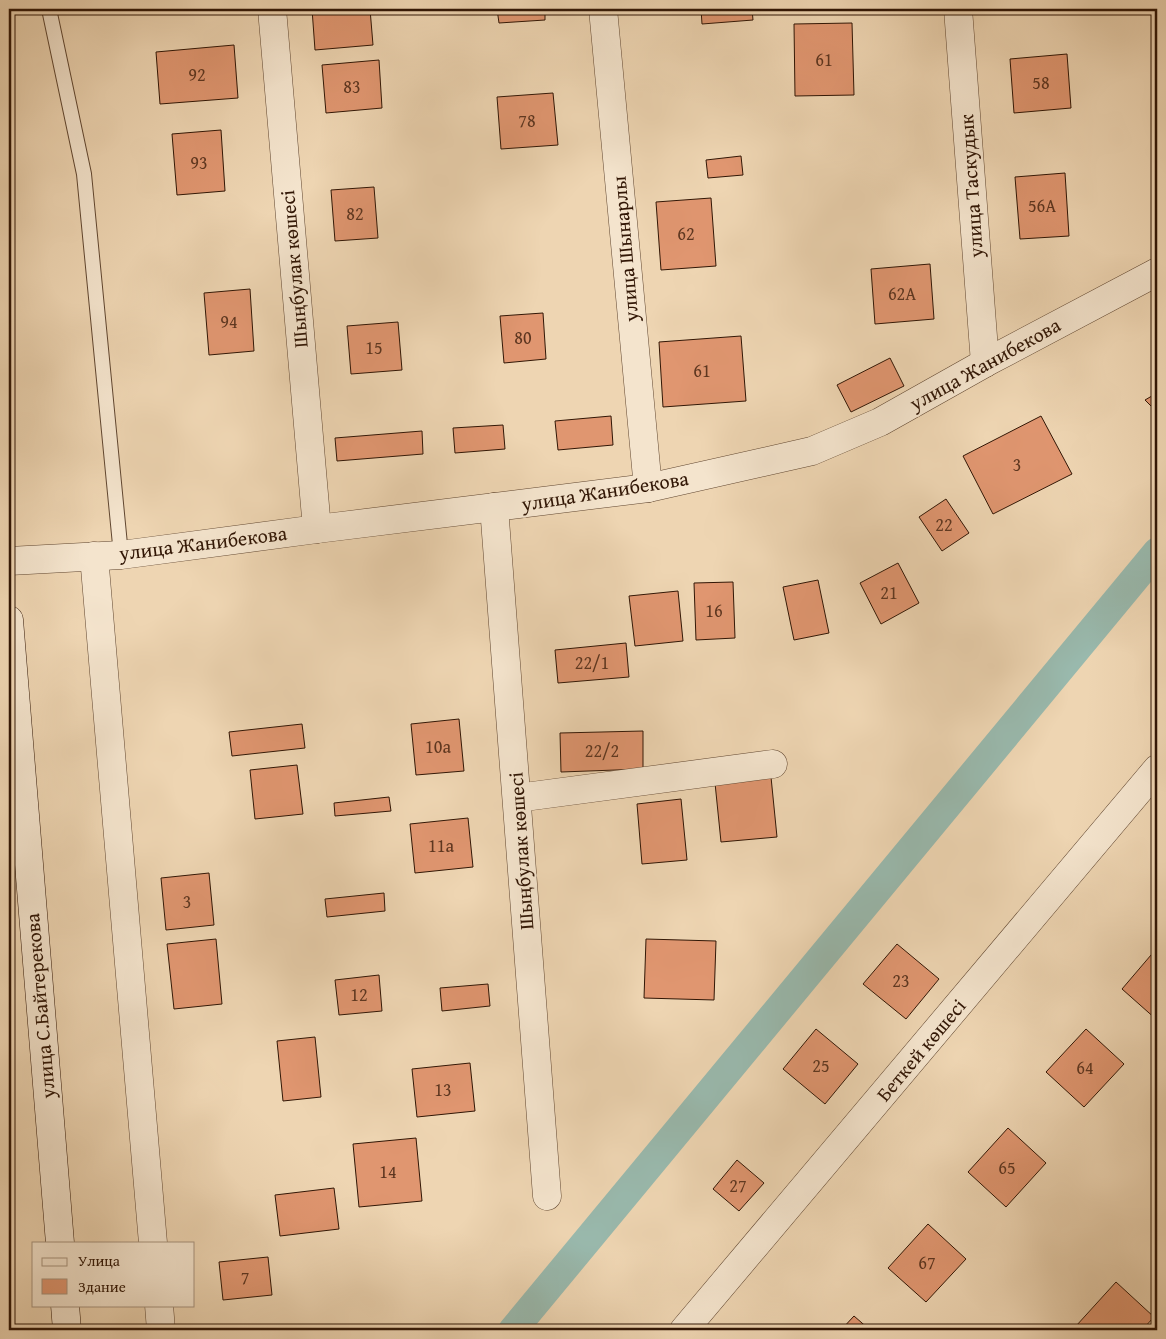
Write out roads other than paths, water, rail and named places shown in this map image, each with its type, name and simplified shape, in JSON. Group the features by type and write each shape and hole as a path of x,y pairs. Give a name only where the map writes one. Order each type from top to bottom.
{"street":[{"name":"Шыңбулак көшесі","path":"272,9 317,529"},
{"name":"улица Шынарлы","path":"603,9 648,488"},
{"name":"улица Таскудык","path":"958,9 985,363"},
{"name":"улица Жанибекова","path":"9,561 121,555 648,488 812,451 880,422 985,363 1157,272"},
{"name":"Шыңбулак көшесі","path":"494,507 548,1196"},
{"path":"94,556 153,1242"},
{"name":"улица С.Байтерекова","path":"9,620 60,1242"},
{"path":"517,798 773,764"},
{"name":"Беткей көшесі","path":"684,1330 1157,769"},
{"path":"65,1306 67,1330"},
{"path":"159,1306 161,1330"}],"lane":[{"path":"49,9 84,174 121,555"}],"waterway":[{"path":"513,1330 1157,552"}]}
